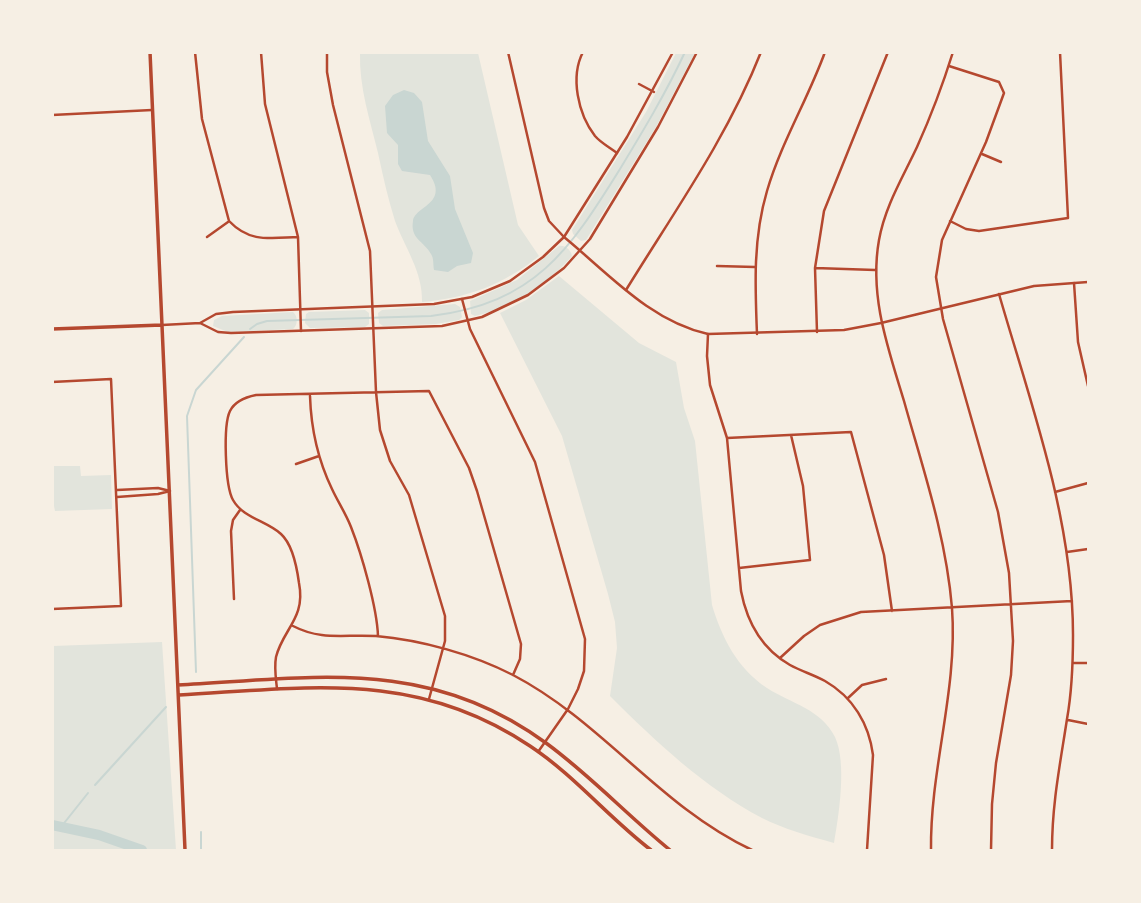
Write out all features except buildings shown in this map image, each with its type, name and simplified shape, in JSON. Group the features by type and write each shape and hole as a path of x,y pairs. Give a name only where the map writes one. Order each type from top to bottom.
{"main road":[{"path":"150,52 185,850"},
{"path":"52,329 162,325"},
{"path":"178,685 359,677 405,682 471,702 500,715 545,742 670,850"},
{"path":"178,695 369,689 429,699 482,719 538,752 649,849 655,838"}],"street":[{"path":"195,52 201,119 229,221 240,232 252,237 298,237"},
{"path":"261,52 265,104 298,237 301,331"},
{"path":"327,52 332,105 370,251 376,392 383,443 410,495 445,616 443,650 429,699"},
{"path":"508,52 549,221 626,290 669,321 688,329 708,334 817,332 881,323 1034,286 1088,282"},
{"path":"583,52 576,74 583,114 597,138 617,152"},
{"path":"162,325 200,323 223,313 422,305 462,299 491,290 517,276 564,237 654,92 673,52"},
{"path":"200,323 224,333 430,327 467,321 492,313 528,295 557,274 580,251 659,127 697,52"},
{"path":"626,290 725,130 761,52"},
{"path":"757,334 755,267 764,205 777,164 825,52"},
{"path":"817,332 815,268 819,231 827,198 859,128 888,52"},
{"path":"931,850 933,786 949,693 952,608 946,557 937,515 881,323 876,270 879,239 889,206 931,115 953,52"},
{"path":"950,221 966,229 985,230 1068,218 1060,52"},
{"path":"949,66 999,82 1003,88 1002,99 981,153 940,247 937,266 940,308 998,512 1012,606 1011,675 996,763 991,850"},
{"path":"639,84 654,92"},
{"path":"52,114 152,110"},
{"path":"981,153 1001,162"},
{"path":"755,203 764,205"},
{"path":"207,237 229,221"},
{"path":"718,266 755,267"},
{"path":"815,268 876,270"},
{"path":"1074,283 1078,342 1088,386"},
{"path":"999,293 1055,492 1067,552 1072,601 1073,663 1055,794 1052,850"},
{"path":"462,299 467,321 531,450 581,622 586,652 584,671 568,709 538,752"},
{"path":"708,334 710,385 727,438 745,611 762,641 780,658 791,666 823,680 848,698 861,716 872,743 874,770 867,850"},
{"path":"52,382 111,379 121,606 52,609"},
{"path":"277,690 276,656 299,609 300,593 290,549 279,532 241,510 229,490 227,423 237,402 257,395 429,391 469,468 477,491 521,644 520,659 513,675"},
{"path":"310,395 319,456 332,490 351,527 376,614 378,636"},
{"path":"727,438 851,432 884,555 891,611"},
{"path":"739,568 810,560 803,486 791,435"},
{"path":"296,464 319,456"},
{"path":"1055,492 1088,484"},
{"path":"116,490 158,488 170,491"},
{"path":"116,497 170,491"},
{"path":"234,598 230,531 233,520 241,510"},
{"path":"1067,552 1088,549"},
{"path":"780,658 820,625 861,612 1072,601"},
{"path":"293,626 313,636 378,636 443,650 513,675 568,709 598,732 677,804 709,827 752,850"},
{"path":"1073,663 1088,663"},
{"path":"848,698 862,685 886,679"},
{"path":"1067,720 1088,724"}],"shaded area":[{"path":"360,53 478,53 518,225 539,256 512,275 484,288 454,297 422,302 417,270 395,221 388,196 363,91"},
{"path":"676,53 695,53 656,127 586,240 581,241 572,230 646,112"},
{"path":"404,90 414,93 422,102 428,141 450,176 455,209 473,253 471,263 457,266 448,272 434,270 432,256 416,236 413,227 415,216 433,198 435,185 430,175 402,171 398,164 398,145 387,133 385,106 393,95"},
{"path":"559,246 567,248 572,256 552,276 515,301 489,312 475,316 471,314 470,301 517,280"},
{"path":"559,276 639,343 676,362 684,408 695,441 712,605 726,640 747,671 767,688 814,713 835,737 839,748 841,775 834,843 770,822 721,793 663,746 610,696 617,648 615,622 608,594 562,436 500,313 526,300"},
{"path":"455,304 460,307 462,317 459,320 436,324 383,326 379,323 378,313 382,310"},
{"path":"365,310 369,313 369,324 365,327 310,328 305,323 306,314 309,312"},
{"path":"293,312 297,320 293,329 228,332 213,326 214,320 222,316"},
{"path":"52,466 80,466 81,476 111,475 112,509 55,511"},
{"path":"162,642 176,850 53,850 53,646"}],"waterway":[{"path":"250,329 267,321 431,316 467,309 497,299 523,285 545,268 584,225 646,126 685,52"},
{"path":"196,672 187,416 196,390 244,337"},
{"path":"95,785 166,707"},
{"path":"61,827 88,793"},
{"path":"52,825 99,835 142,850"},
{"path":"201,832 201,850"}]}
